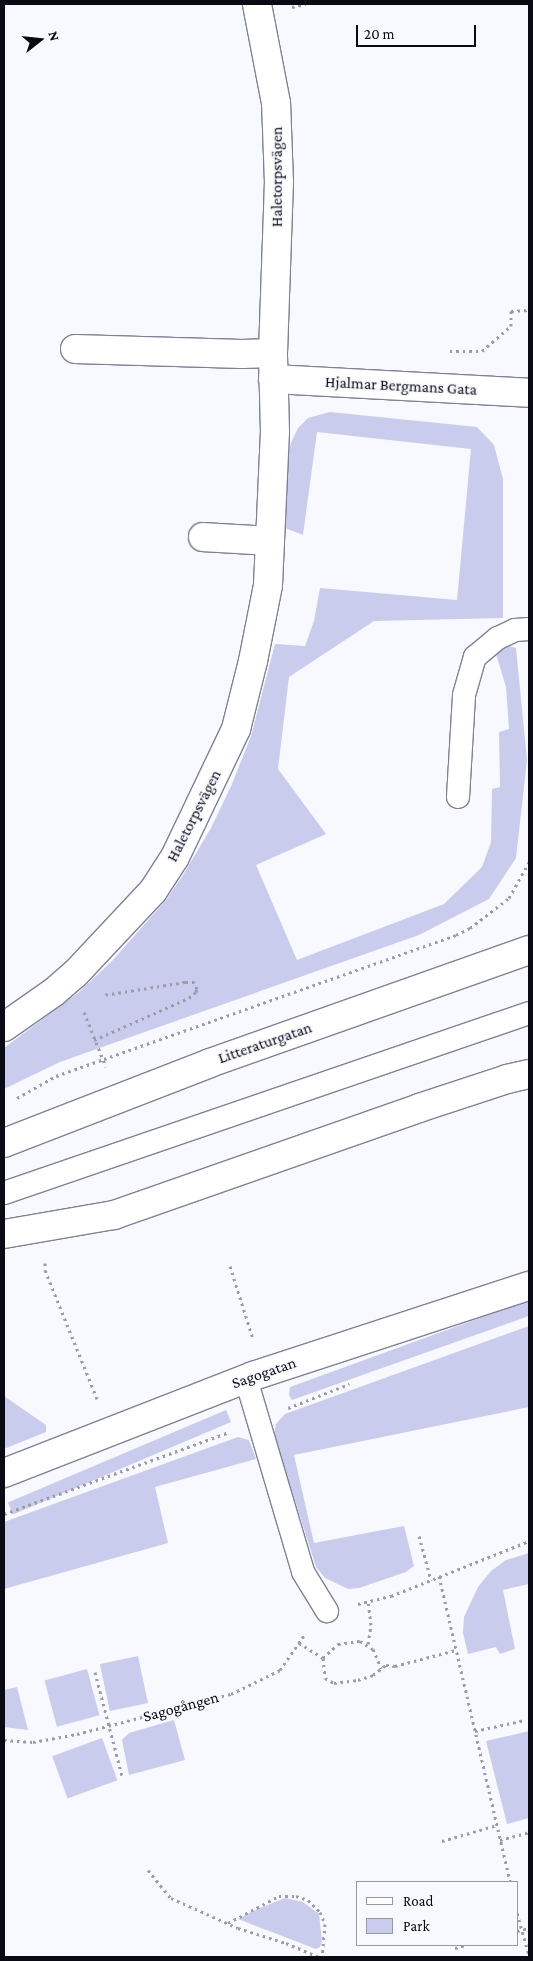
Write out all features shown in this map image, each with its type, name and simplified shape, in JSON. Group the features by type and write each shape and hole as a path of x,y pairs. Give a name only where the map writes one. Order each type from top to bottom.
{"street":[{"name":"Haletorpsvägen","path":"4,1027 54,992 100,950 153,891 175,857 236,729 253,661 268,585 275,432 273,353 279,183 276,103 257,4"},
{"path":"76,349 242,354 273,353"},
{"name":"Hjalmar Bergmans Gata","path":"273,379 529,393"},
{"path":"202,537 270,541"},
{"name":"Litteraturgatan","path":"4,1143 210,1063 529,950"},
{"path":"4,1234 114,1215 507,1078 529,1074"},
{"name":"Sagogatan","path":"4,1473 255,1376 529,1286"}],"lane":[{"path":"458,797 464,695 475,656 515,630 529,629"},
{"path":"4,1194 529,1013"},
{"path":"255,1376 302,1572 327,1612"}],"path":[{"path":"443,351 482,351 512,326 511,311 529,310"},
{"path":"11,1101 56,1076 104,1058 456,935 470,928 509,898 529,862"},
{"path":"94,1040 189,998 196,989 194,982 185,982 99,996"},
{"path":"82,1006 94,1040 104,1058"},
{"path":"44,1260 45,1270 110,1432"},
{"path":"230,1266 255,1376"},
{"path":"419,1536 430,1580"},
{"name":"Sagogången","path":"4,1740 33,1742 109,1726 231,1694 280,1670 310,1627 327,1612 392,1596 529,1541"},
{"path":"439,1576 510,1881"},
{"path":"368,1602 371,1625 368,1644"},
{"path":"323,1658 338,1644 360,1641 368,1644 373,1649 381,1668"},
{"path":"299,1643 323,1658"},
{"path":"323,1658 325,1678 334,1683 358,1680 373,1675 386,1665 395,1666 456,1650"},
{"path":"95,1672 122,1776"},
{"path":"474,1731 525,1720"},
{"path":"442,1841 497,1825"},
{"path":"500,1840 529,1832"},
{"path":"148,1870 171,1898 228,1923 320,1957 325,1924 320,1912 308,1900 296,1896 279,1896 228,1923"},
{"path":"529,1928 519,1931 529,1955"},
{"path":"456,1948 463,1946"}],"green space":[{"path":"330,412 477,427 494,445 503,479 503,618 374,621 289,677 278,769 326,834 256,865 297,960 444,904 482,867 491,842 492,789 500,787 499,732 509,729 506,687 496,654 501,647 509,646 516,648 527,760 516,858 489,899 419,935 60,1062 4,1089 4,1048 79,992 112,961 166,900 183,875 211,828 232,784 251,736 275,644 305,646 314,621 320,588 457,600 471,449 317,432 303,535 285,528 283,504 285,469 291,443 298,428 308,418"},
{"path":"529,1300 529,1316 292,1400 289,1395 290,1387"},
{"path":"529,1326 529,1407 294,1455 314,1543 404,1526 414,1566 406,1572 359,1588 348,1589 325,1578 316,1567 274,1434 276,1424 285,1414"},
{"path":"4,1396 46,1425 46,1432 4,1449"},
{"path":"226,1410 231,1422 13,1515 8,1503"},
{"path":"238,1437 249,1440 256,1459 155,1487 168,1543 4,1589 4,1522"},
{"path":"529,1553 529,1584 503,1590 515,1649 500,1654 496,1647 468,1654 463,1633 464,1617 478,1587 491,1571 506,1560"},
{"path":"138,1656 148,1703 110,1711 100,1664"},
{"path":"87,1669 99,1715 57,1727 44,1680"},
{"path":"17,1687 28,1730 4,1727 4,1690"},
{"path":"174,1720 185,1760 129,1775 122,1740 129,1733"},
{"path":"529,1731 529,1818 507,1824 486,1741"},
{"path":"102,1738 117,1780 68,1798 52,1756"},
{"path":"285,1898 303,1902 319,1914 322,1941 320,1947 316,1949 238,1919"}]}
